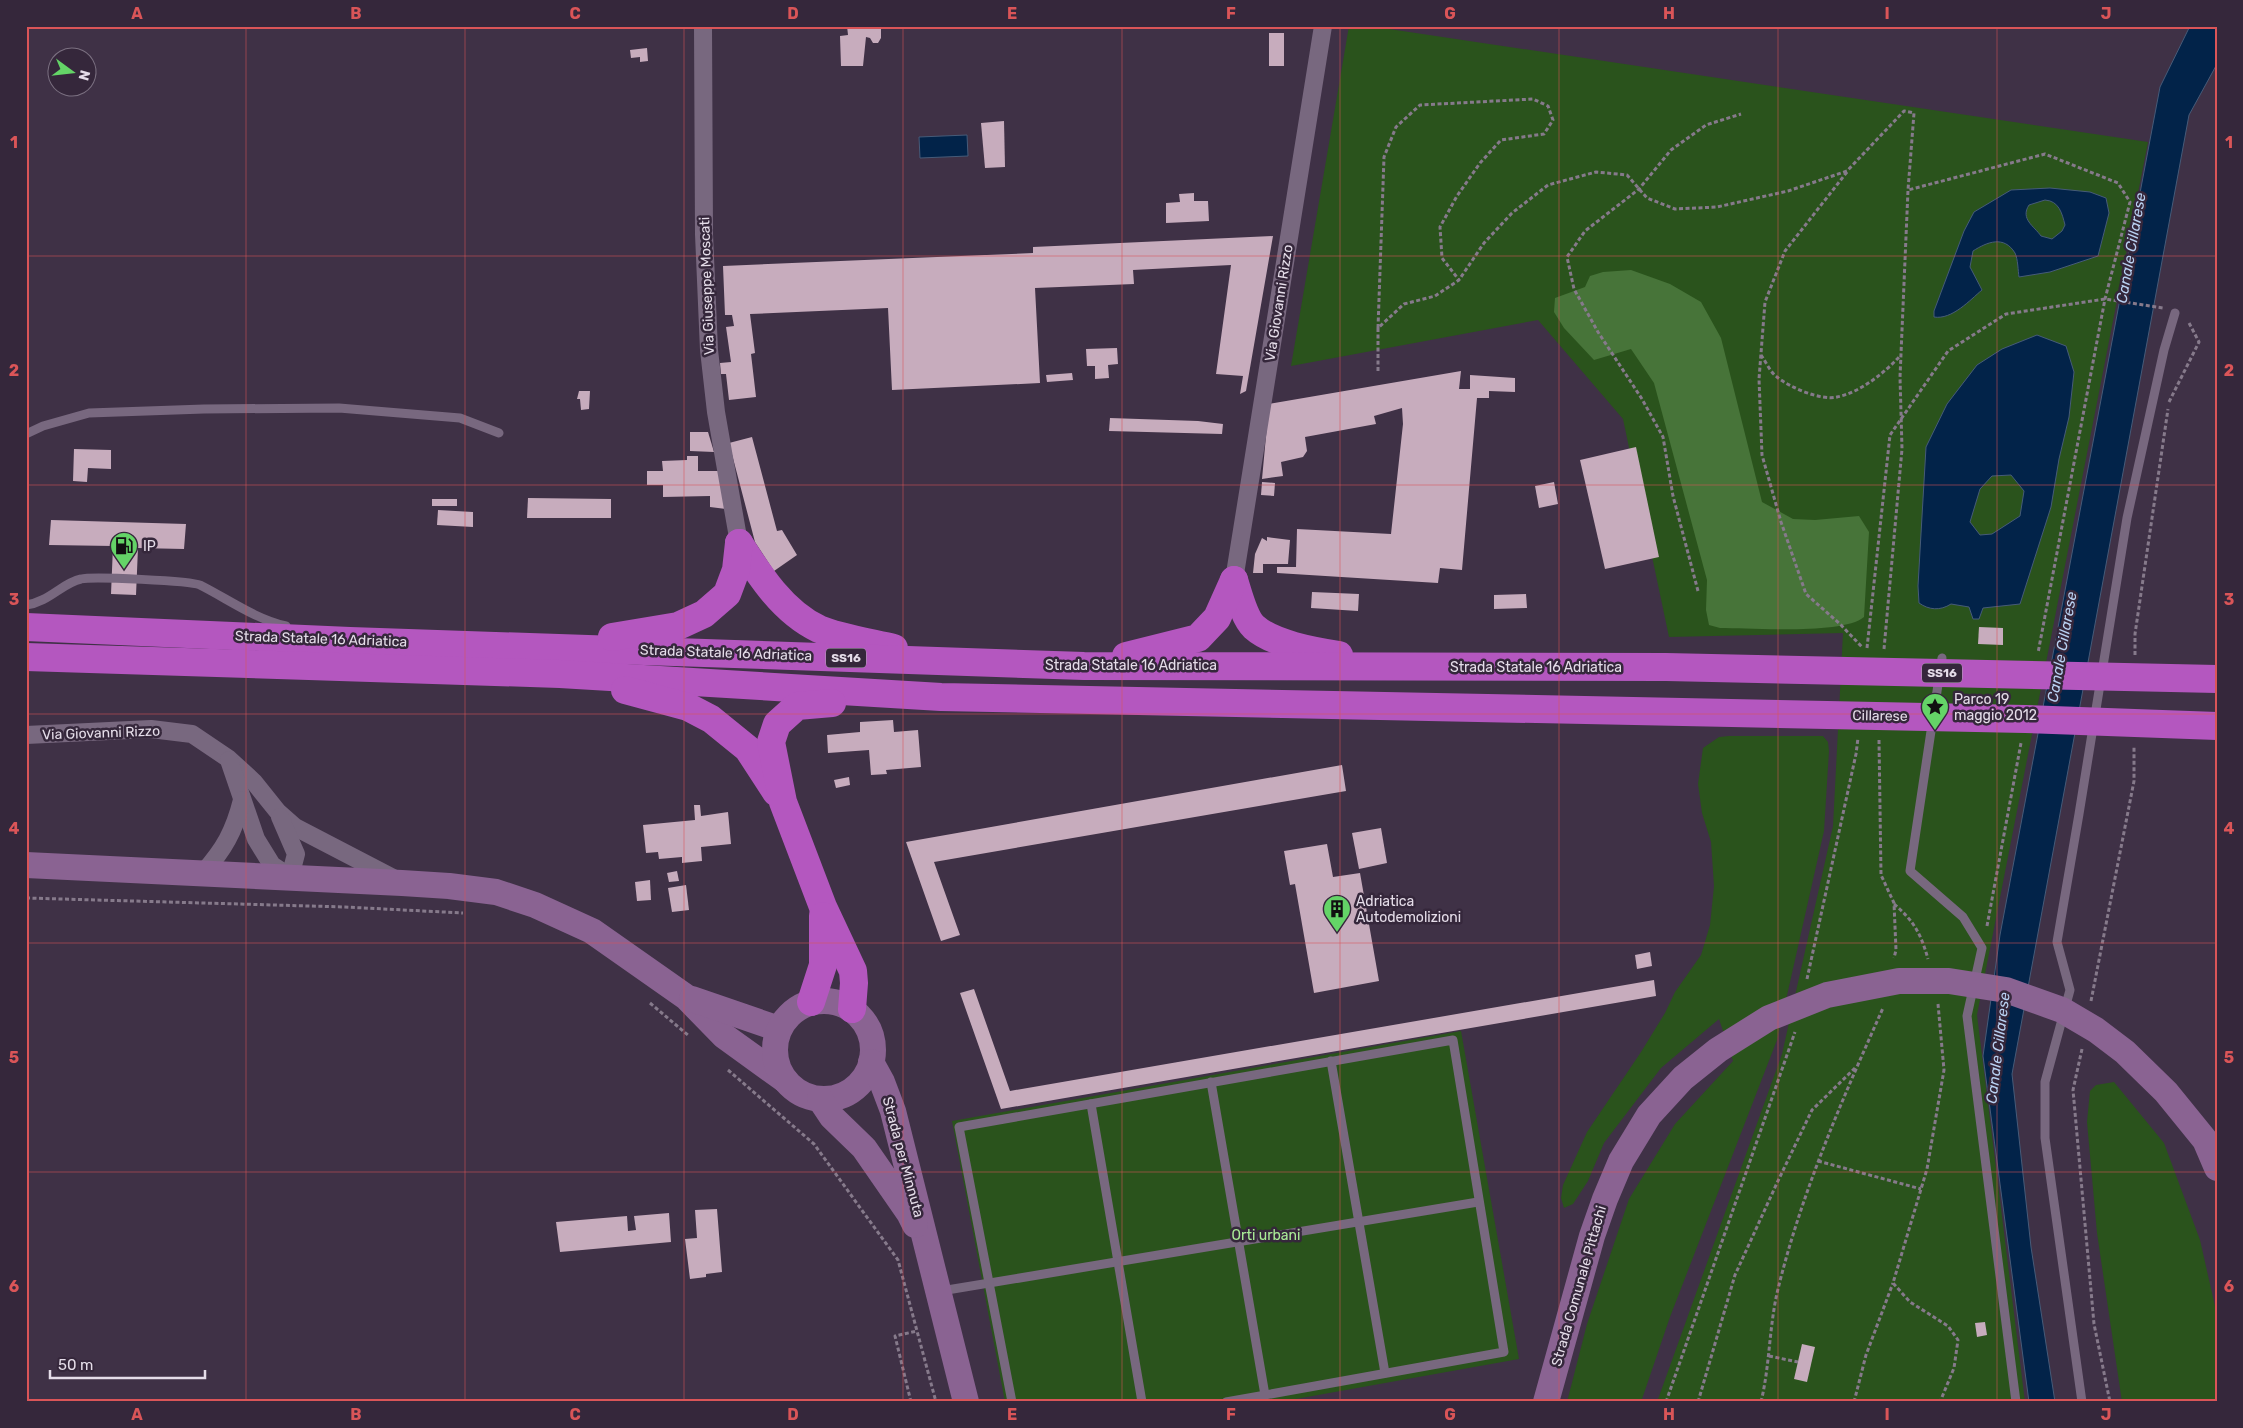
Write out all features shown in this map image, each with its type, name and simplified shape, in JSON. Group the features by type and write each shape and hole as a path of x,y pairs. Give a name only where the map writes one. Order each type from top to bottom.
{"highway":[{"path":"560,647 678,626 704,614 727,594 736,570 739,543"},
{"path":"739,543 760,575 788,608 820,629 945,662"},
{"path":"1084,666 1198,638 1217,618 1234,580"},
{"path":"1234,580 1241,603 1253,626 1275,639 1318,652 1412,666"},
{"name":"Strada Statale 16 Adriatica","path":"26,627 350,641 1084,666 1666,667 2217,679"},
{"name":"Strada Statale 16 Adriatica","path":"26,657 560,674 941,697 1664,712"},
{"path":"560,674 680,705 711,719 748,749 783,802"},
{"path":"852,1009 853,971 823,907 783,802 771,742 777,724 797,706 941,697"},
{"name":"Cillarese","path":"1664,712 2015,719 2217,726"},
{"path":"811,1002 823,965 823,907"}],"street":[{"name":"Via Giuseppe Moscati","path":"703,26 704,234 709,350 716,412 739,543"},
{"name":"Via Giovanni Rizzo","path":"1234,580 1323,26"},
{"name":"Via Giovanni Rizzo","path":"26,735 151,729 192,734 229,759 254,782 278,812 295,827 402,883"},
{"path":"229,759 256,839 272,865 290,877"},
{"path":"203,873 222,851 236,825 242,800"},
{"path":"278,812 296,854 290,877"},
{"path":"26,865 402,883 496,892 535,905 592,931 686,997 724,1036 785,1080 795,1090 807,1096 820,1099 837,1097 852,1090 864,1077 871,1062 873,1050 869,1033 860,1017 852,1009 839,1003 825,1000 811,1002 798,1008 787,1017 779,1029 775,1042 775,1056 778,1068 785,1080"},
{"name":"Strada Comunale Pittachi","path":"1546,1402 1592,1236 1621,1161 1649,1115 1683,1078 1718,1050 1769,1018 1827,995 1899,981 1949,981 2006,990 2062,1010 2096,1030 2125,1052 2166,1092 2205,1140 2217,1168"},
{"path":"686,997 779,1029"},
{"name":"Strada per Minnuta","path":"871,1062 882,1082 893,1111 966,1402"},
{"name":"Strada per Minnuta","path":"820,1099 832,1118 864,1148 898,1197 909,1213 928,1256"}],"lane":[{"path":"2082,1402 2045,1138 2046,1082 2070,990 2056,942 2080,814 2126,518 2171,311"},
{"path":"26,434 43,426 89,413 204,409 340,408 460,418 499,432"},
{"path":"26,605 39,603 80,579 124,579 197,584 275,624 350,641"},
{"path":"1942,658 1910,871 1963,917 1982,948 1967,1016 2016,1402"},
{"path":"1012,1402 959,1126 1453,1040 1504,1352 1226,1402"},
{"path":"1331,1061 1385,1373"},
{"path":"1210,1082 1264,1395"},
{"path":"1091,1104 1142,1402"},
{"path":"938,1292 1478,1202"}],"path":[{"path":"1378,371 1384,157 1396,127 1420,105 1534,99 1548,106 1553,120 1544,134 1501,140 1480,163 1457,196 1440,227 1442,258 1459,280"},
{"path":"1883,657 1902,449 1901,418 1901,355 1908,190 1914,113 1904,111 1847,172 1785,251 1765,302 1759,379 1762,455 1780,522 1806,594 1840,624 1867,652 1890,435 1901,418 1948,350 2006,314 2105,299 2171,311 2189,321 2199,342 2169,403 2135,634 2135,663"},
{"path":"1698,592 1673,496 1663,437 1642,399 1598,332 1574,289 1567,257 1585,231 1639,189 1671,150 1706,125 1741,114"},
{"path":"1908,190 2045,154 2118,183 2130,202 2105,299 2038,657"},
{"path":"1378,328 1404,304 1436,296 1459,280 1484,243 1512,213 1548,185 1596,172 1627,175 1647,198 1675,209 1717,207 1788,191 1847,172"},
{"path":"1761,355 1776,376 1803,393 1836,398 1864,386 1886,371 1901,355"},
{"path":"1880,732 1882,875 1894,903 1896,950 1894,959"},
{"path":"1982,948 2023,735"},
{"path":"1806,983 1854,764 1858,736"},
{"path":"2090,1003 2134,781 2134,741"},
{"path":"26,898 336,906 465,913"},
{"path":"1894,903 1911,919 1924,943 1928,962"},
{"path":"1854,1402 1866,1356 1893,1283 1927,1169 1944,1070 1938,998"},
{"path":"650,1002 694,1041"},
{"path":"1761,1402 1778,1291 1801,1207 1836,1113 1884,1007"},
{"path":"1666,1402 1796,1031"},
{"path":"2083,1042 2073,1090 2094,1324 2110,1402"},
{"path":"1698,1402 1735,1275 1777,1183 1812,1110 1858,1065"},
{"path":"724,1067 814,1144 898,1260 936,1402"},
{"path":"1818,1161 1921,1190"},
{"path":"1893,1283 1910,1302 1948,1326 1958,1340 1954,1368 1940,1402"},
{"path":"911,1402 895,1336 917,1331"},
{"path":"1769,1356 1798,1362"}],"green space":[{"name":"Parco 19 maggio 2012","path":"1349,26 1369,26 2148,142 1977,1015 2025,1402 1657,1402 1782,1054 1833,826 1843,633 1669,637 1623,419 1538,320 1291,366"},
{"path":"1631,270 1670,284 1701,302 1721,338 1762,502 1793,519 1815,520 1859,516 1869,532 1864,617 1853,623 1817,628 1720,628 1709,625 1706,610 1707,580 1654,383 1631,349 1594,360 1564,328 1554,312 1555,298 1585,287 1590,276 1603,272"},
{"path":"1823,736 1828,742 1824,831 1777,1040 1670,1317 1641,1402 1567,1402 1587,1324 1629,1199 1675,1124 1733,1061 1719,1019 1661,1068 1604,1143 1588,1181 1573,1204 1564,1208 1561,1198 1563,1185 1587,1132 1641,1052 1665,1013 1675,992 1701,955 1710,925 1714,886 1711,842 1702,813 1698,784 1703,748 1719,737"},
{"name":"Orti urbani","path":"1461,1031 1519,1359 1279,1402 1005,1402 952,1121"},
{"path":"2114,1082 2164,1143 2200,1240 2217,1315 2217,1402 2122,1402 2097,1233 2087,1122 2090,1091 2096,1085"}],"water":[{"name":"Canale Cillarese","path":"2190,26 2217,26 2217,64 2189,115 2012,1074 2031,1247 2055,1402 2029,1402 1983,1056 2000,935 2160,87"},
{"path":"967,135 968,156 920,158 919,137"},
{"path":"2050,188 2090,192 2106,198 2109,213 2098,256 2050,272 2019,277 2016,256 2011,247 2001,242 1984,245 1973,251 1970,267 1982,290 1954,312 1941,317 1934,317 1934,311 1964,231 1974,212 2011,190","holes":["2045,200 2050,201 2059,208 2065,225 2062,231 2052,239 2041,236 2029,222 2026,214 2029,205"]},
{"path":"2037,335 2066,346 2074,372 2069,417 2059,459 2051,507 2020,604 1983,608 1979,619 1973,619 1969,607 1951,604 1935,609 1919,603 1918,586 1926,447 1947,404 1977,365 2002,349","holes":["2011,475 2024,491 2020,516 1992,534 1980,535 1970,522 1980,489 1992,476"]}],"building":[{"path":"847,26 881,26 881,38 878,43 873,43 870,38 866,37 863,66 841,66 840,36 848,35"},
{"path":"1269,33 1284,33 1284,66 1269,66"},
{"path":"647,48 648,61 640,62 640,57 631,58 630,50"},
{"path":"1004,121 1005,167 985,168 981,123"},
{"path":"1194,193 1194,201 1208,201 1209,221 1166,223 1166,203 1180,202 1179,194"},
{"path":"1273,236 1246,391 1240,394 1243,376 1216,374 1231,265 1133,270 1134,284 1035,288 1040,383 892,390 888,308 750,314 755,353 751,354 756,397 729,400 726,374 721,374 720,363 731,362 726,327 734,326 732,315 725,315 723,266 1033,253 1033,247"},
{"path":"1117,348 1118,364 1108,365 1109,378 1095,379 1095,366 1087,366 1086,349"},
{"path":"1461,371 1459,389 1470,389 1470,375 1515,378 1515,392 1489,391 1489,398 1477,398 1462,570 1440,568 1438,583 1277,573 1277,567 1296,567 1297,529 1391,534 1403,424 1402,408 1374,416 1376,424 1305,437 1307,451 1303,457 1281,462 1283,476 1262,479 1269,404"},
{"path":"1072,373 1073,380 1047,382 1046,375"},
{"path":"579,391 590,391 589,409 581,410 580,399 577,399"},
{"path":"1110,418 1198,421 1223,424 1222,434 1109,431"},
{"path":"690,432 708,432 714,452 690,451"},
{"path":"752,437 777,531 782,530 797,555 774,571 755,542 729,443"},
{"path":"1636,447 1659,557 1605,569 1580,460"},
{"path":"74,449 111,450 111,469 88,468 87,482 73,481"},
{"path":"687,456 698,456 698,471 721,471 726,509 710,507 710,496 663,497 663,485 647,485 647,471 663,471 662,461 687,460"},
{"path":"1262,482 1275,483 1274,496 1261,495"},
{"path":"1554,482 1558,504 1539,508 1535,486"},
{"path":"528,498 611,499 611,518 527,518"},
{"path":"432,499 457,499 457,506 432,506"},
{"path":"438,510 473,512 473,527 437,525"},
{"path":"51,520 186,524 184,549 138,548 136,595 111,594 113,546 49,545"},
{"path":"1267,537 1290,540 1288,564 1263,564 1263,573 1253,573 1255,554 1262,538 1267,541"},
{"path":"1312,592 1359,594 1358,611 1311,608"},
{"path":"1526,594 1527,608 1494,609 1494,595"},
{"path":"1979,627 2003,628 2003,645 1978,644"},
{"path":"893,720 894,732 918,730 921,767 886,770 887,774 871,775 869,750 828,753 827,735 860,732 860,722"},
{"path":"1342,765 1346,791 934,862 960,935 941,941 906,842"},
{"path":"849,777 850,785 836,788 834,780"},
{"path":"694,805 700,805 701,816 728,812 731,844 701,847 702,861 682,863 682,857 659,859 658,852 646,853 643,825 695,820"},
{"path":"1381,828 1387,863 1359,869 1352,833"},
{"name":"Adriatica Autodemolizioni","path":"1327,844 1333,877 1360,873 1379,981 1314,993 1295,884 1290,885 1284,851"},
{"path":"677,871 679,881 669,882 667,873"},
{"path":"650,880 651,900 637,901 635,882"},
{"path":"686,885 689,910 672,912 668,888"},
{"path":"1650,952 1652,966 1637,969 1635,955"},
{"path":"1654,980 1656,996 1001,1109 960,993 974,989 1010,1091"},
{"path":"717,1209 722,1272 690,1279 685,1239 697,1238 695,1210"},
{"path":"669,1213 671,1242 560,1252 556,1222 627,1216 628,1231 636,1230 634,1216"},
{"path":"1985,1322 1987,1335 1977,1337 1975,1323"},
{"path":"1802,1344 1815,1347 1807,1382 1794,1379"}],"place":[{"name":"IP","path":"124,570"},
{"name":"Parco 19 maggio 2012","path":"1935,731"},
{"name":"Adriatica Autodemolizioni","path":"1337,933"}]}
